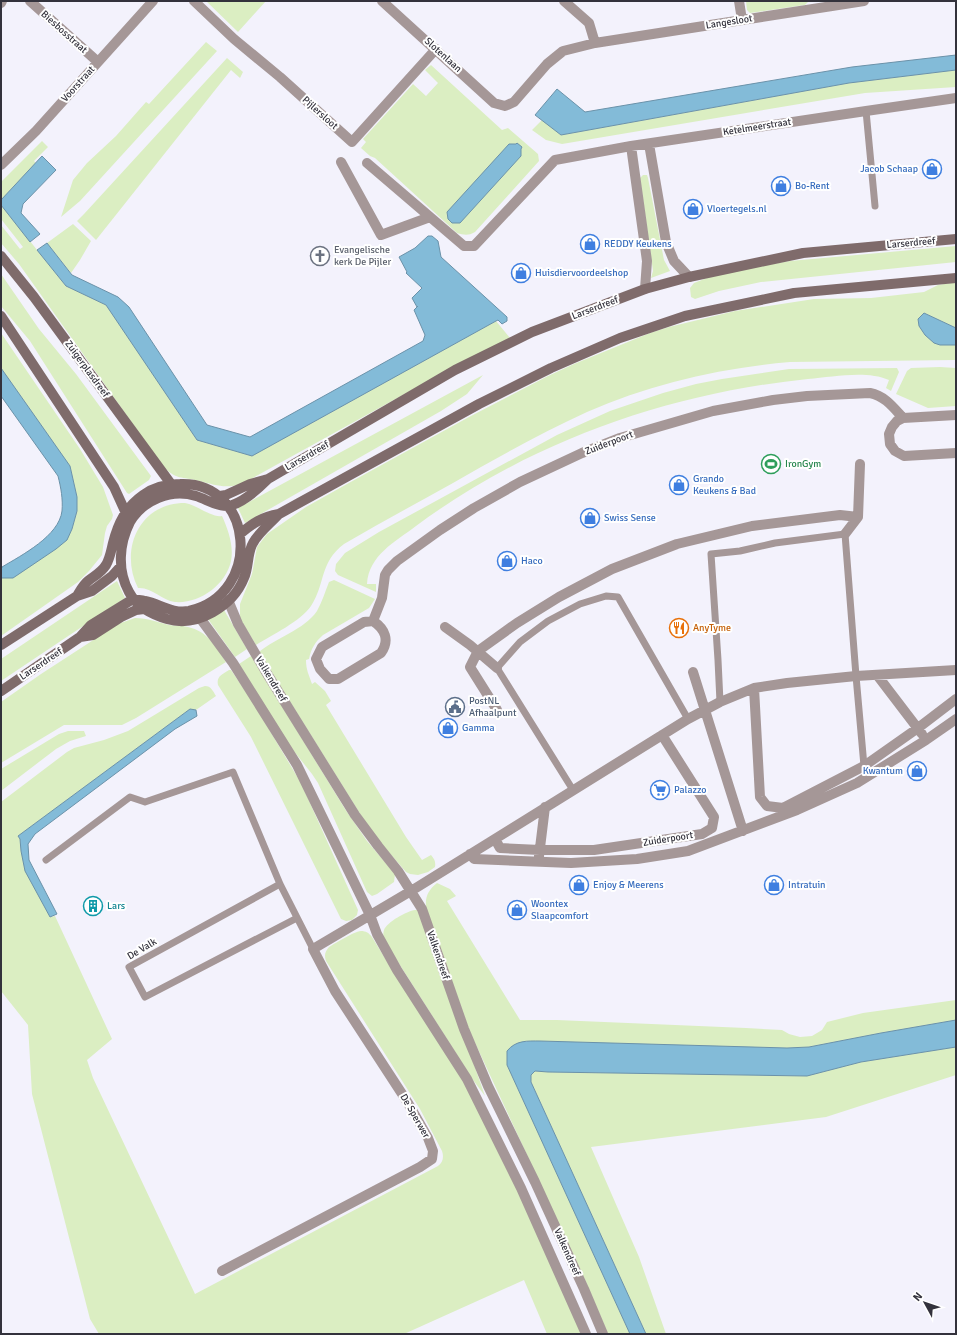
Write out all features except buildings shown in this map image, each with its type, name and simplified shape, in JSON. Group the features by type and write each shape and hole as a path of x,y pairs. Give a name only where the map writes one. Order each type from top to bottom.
{"main road":[{"name":"Larserdreef","path":"220,496 226,495 250,484 268,479 462,367 532,332 645,289 689,276 803,253 956,238"},
{"name":"Zuigerplasdreef","path":"1,256 34,297 171,484"},
{"path":"133,599 146,601 179,612 188,611 226,596 237,590 244,579 253,543 260,533 280,514 479,404 551,368 620,338 685,316 794,293 956,278"},
{"path":"1,316 114,487 130,522"},
{"name":"Larserdreef","path":"227,506 256,492 268,479"},
{"path":"76,596 86,582 100,573 108,561 111,555 116,530 125,512 134,502 144,494 157,488 171,484 187,484 199,486 220,496 227,506 240,534 240,556 237,571 226,596 210,613 200,618 186,620 171,620 152,614 133,599 125,583 120,560 124,538 130,522 138,511 145,505 173,493 184,493 227,506"},
{"path":"240,534 250,525 265,517 280,514"},
{"path":"1,645 76,596 92,591 112,576 121,566"},
{"name":"Larserdreef","path":"1,691 80,637 91,625 133,599"},
{"name":"Larserdreef","path":"80,637 94,635 120,618 136,610 144,609"}],"street":[{"name":"Biesbosstraat","path":"30,1 98,62"},
{"name":"Voorstraat","path":"1,165 36,131 153,1"},
{"name":"Pijlersloot","path":"194,1 234,39 280,77 352,142 436,49"},
{"name":"Slotenlaan","path":"382,1 494,103 505,106"},
{"path":"564,1 590,24 594,43"},
{"path":"739,1 742,20"},
{"name":"Langesloot","path":"505,106 514,102 547,64 562,52 594,43 864,1"},
{"name":"Ketelmeerstraat","path":"430,217 464,246 474,246 555,160 631,146 956,98"},
{"path":"649,144 666,242 674,261 689,276"},
{"path":"631,146 648,261 645,289"},
{"path":"341,162 381,236 430,217 367,163"},
{"name":"Zuiderpoort","path":"373,621 382,598 388,570 401,558 446,526 520,482 582,453 620,438 713,411 773,400 807,396 870,393 878,394 889,402 903,418"},
{"path":"956,414 903,418 897,421 889,434 890,444 895,451 904,456 956,453"},
{"path":"845,534 858,517 860,464"},
{"path":"497,710 470,667 478,652 517,623 559,597 612,569 677,544 752,526 840,515 858,517"},
{"name":"Valkendreef","path":"226,596 238,624 266,672 351,808 398,871 422,909 464,1029 485,1079 535,1182 603,1334"},
{"name":"Valkendreef","path":"200,618 233,663 297,766 370,914 377,934 397,970 467,1079 521,1188 586,1334"},
{"path":"373,621 380,625 387,639 386,646 382,653 338,679 328,679 320,669 316,659 322,648 364,622 373,621"},
{"path":"444,627 497,668"},
{"path":"313,949 411,891 688,719 720,702 754,688 787,683 856,676 956,670"},
{"path":"693,672 743,831"},
{"path":"877,675 926,740"},
{"path":"754,688 760,797 767,806 783,808 864,766 956,699"},
{"name":"Zuiderpoort","path":"470,854 474,860 571,864 637,859 688,851 796,810 857,783 926,740 956,718"},
{"name":"Zuiderpoort","path":"495,839 500,848 594,850 702,834 712,828 714,817 662,735"},
{"path":"538,862 545,807"},
{"name":"De Sperwer","path":"222,1270 420,1167 432,1159 433,1151 428,1138 404,1097 335,991 313,949"}],"lane":[{"path":"866,111 875,206"},
{"path":"720,702 711,554 740,551 775,543 845,534 864,766"},
{"path":"572,790 497,668 520,642 548,621 580,604 606,596 618,597 688,719"},
{"path":"46,860 130,797 145,802 233,772 280,884 313,949"},
{"name":"De Valk","path":"280,884 129,967 145,997 297,918"}],"green space":[{"path":"206,1 266,1 238,32"},
{"path":"746,1 809,1 805,5 750,13 747,10"},
{"path":"206,42 217,51 80,201 61,217 73,180 87,163 116,136 146,102 149,104"},
{"path":"227,58 243,72 240,78 231,70 96,240 77,221"},
{"path":"431,65 502,130 508,128 538,154 539,161 475,232 468,235 457,233 375,158 370,156 361,148 366,142 363,139 413,84 426,96 438,83 425,70"},
{"path":"956,70 956,87 865,93 562,144 546,140 532,130 542,120 561,135 849,83"},
{"path":"42,141 48,147 34,161 36,163 1,200 1,182"},
{"path":"643,175 647,175 648,178 664,260 670,271 651,278 653,271 640,178"},
{"path":"1,205 66,286 106,305 197,440 252,456 496,321 510,338 457,365 242,484 220,486 175,476 162,465 19,264 1,243 1,225 20,249 23,247 1,219"},
{"path":"73,224 91,241 71,273 47,243"},
{"path":"956,246 956,262 761,282 719,291 695,299 691,297 690,288 694,283 720,273 790,261"},
{"path":"1,274 39,329 76,374 151,476 149,480 129,494 30,341 1,306"},
{"path":"956,282 956,328 924,313 918,319 919,326 925,335 941,345 956,345 956,360 790,362 738,368 661,385 611,402 536,437 344,544 330,558 316,598 306,612 278,632 256,645 240,619 240,604 252,574 257,547 267,534 306,507 469,417 548,376 650,333 735,311 814,299 871,298 924,292 938,285"},
{"path":"1,333 80,449 103,487 113,515 105,533 102,555 89,571 78,582 1,636 1,578 13,578 72,529 77,511 77,497 70,466 1,368"},
{"path":"897,368 899,372 891,391 886,388 889,380 870,375 849,375 808,379 756,386 704,396 602,426 553,446 505,470 460,496 416,526 384,550 373,565 367,584 376,584 376,592 338,575 335,571 336,564 345,553 379,532 557,435 610,411 663,393 722,379 789,369"},
{"path":"911,368 956,368 956,406 928,408 896,394 907,371"},
{"path":"483,375 467,394 441,411 245,523 238,508"},
{"path":"185,503 214,515 222,516 230,538 232,555 224,578 210,591 193,600 175,602 165,599 148,589 138,588 133,573 131,559 132,544 137,531 145,520 156,511 169,505"},
{"path":"334,580 375,599 369,608 323,635 318,640 312,649 309,659 306,660 308,672 312,684 315,682 325,691 331,701 326,705 406,837 422,860 431,855 434,859 435,867 428,872 418,875 406,872 372,833 259,652 312,618 319,608 329,582"},
{"path":"117,581 125,598 1,681 1,659"},
{"path":"224,610 247,649 235,657 208,619"},
{"path":"135,618 148,619 169,625 195,629 211,640 226,662 136,718 122,725 64,725 1,763 1,702 118,624"},
{"path":"251,656 345,809 367,841 395,874 394,882 377,894 372,896 367,892 318,783 289,745 239,664"},
{"path":"231,670 252,701 301,783 358,910 357,915 352,920 346,921 341,919 251,737 218,685 219,677"},
{"path":"205,686 210,688 216,696 196,710 190,709 18,836 20,839 21,851 50,917 55,916 112,1039 87,1060 93,1078 195,1294 438,1166 442,1161 442,1151 420,1109 326,961 325,954 329,947 354,933 363,931 370,934 372,937 439,1042 477,1106 518,1191 582,1334 547,1334 524,1280 404,1334 99,1334 90,1319 32,1094 28,1025 1,991 1,802 74,748 104,740 128,731 199,688"},
{"path":"68,731 84,731 86,736 70,741 56,749 1,791 1,769 59,734"},
{"path":"437,883 450,889 456,896 447,901 520,1020 557,1020 782,1030 800,1037 812,1036 822,1030 827,1022 863,1013 956,1000 956,1020 809,1047 787,1048 525,1041 507,1065 630,1334 608,1334 586,1282 470,1032 427,912 427,896"},
{"path":"415,910 420,910 485,1096 473,1080 384,940 384,930 393,920"},
{"path":"956,1047 956,1075 826,1117 591,1147 639,1257 666,1334 646,1334 531,1082 531,1075 535,1071 807,1076 861,1062"}],"water":[{"path":"956,55 956,70 849,83 561,135 535,115 557,89 585,112 852,67"},
{"path":"517,143 522,147 521,156 460,223 452,223 448,219 447,212 509,144"},
{"path":"42,156 56,170 23,204 21,213 40,234 30,242 1,205 1,200"},
{"path":"428,236 432,236 438,241 441,257 507,317 507,321 502,324 498,320 496,321 252,456 197,440 106,305 66,286 37,250 47,243 72,275 118,297 129,307 207,425 250,437 423,341 425,335 414,310 417,307 412,298 422,288 406,273 407,272 399,257 415,248"},
{"path":"924,313 956,328 956,345 940,345 934,343 925,335 919,326 918,319"},
{"path":"1,368 70,466 77,497 77,511 67,540 13,578 1,578 2,567 29,551 47,537 59,520 62,511 62,502 58,476 1,396"},
{"path":"190,709 196,710 197,716 175,729 35,834 28,844 29,860 57,914 50,917 25,871 20,839 18,836"},
{"path":"956,1020 956,1047 861,1062 807,1076 535,1071 531,1075 531,1082 646,1334 630,1334 507,1065 507,1051 510,1047 526,1041 535,1041 787,1048 809,1047"}],"place":[{"name":"Jacob Schaap","path":"932,169"},
{"name":"Bo-Rent","path":"781,186"},
{"name":"Vloertegels.nl","path":"693,209"},
{"name":"REDDY Keukens","path":"590,244"},
{"name":"Evangelische kerk De Pijler","path":"320,256"},
{"name":"Huisdiervoordeelshop","path":"521,273"},
{"name":"IronGym","path":"771,464"},
{"name":"Grando Keukens & Bad","path":"679,485"},
{"name":"Swiss Sense","path":"590,518"},
{"name":"Haco","path":"507,561"},
{"name":"AnyTyme","path":"679,628"},
{"name":"PostNL Afhaalpunt","path":"455,707"},
{"name":"Gamma","path":"448,728"},
{"name":"Kwantum","path":"917,771"},
{"name":"Palazzo","path":"660,790"},
{"name":"Enjoy & Meerens","path":"579,885"},
{"name":"Intratuin","path":"774,885"},
{"name":"Lars","path":"93,906"},
{"name":"Woontex Slaapcomfort","path":"517,910"}]}
